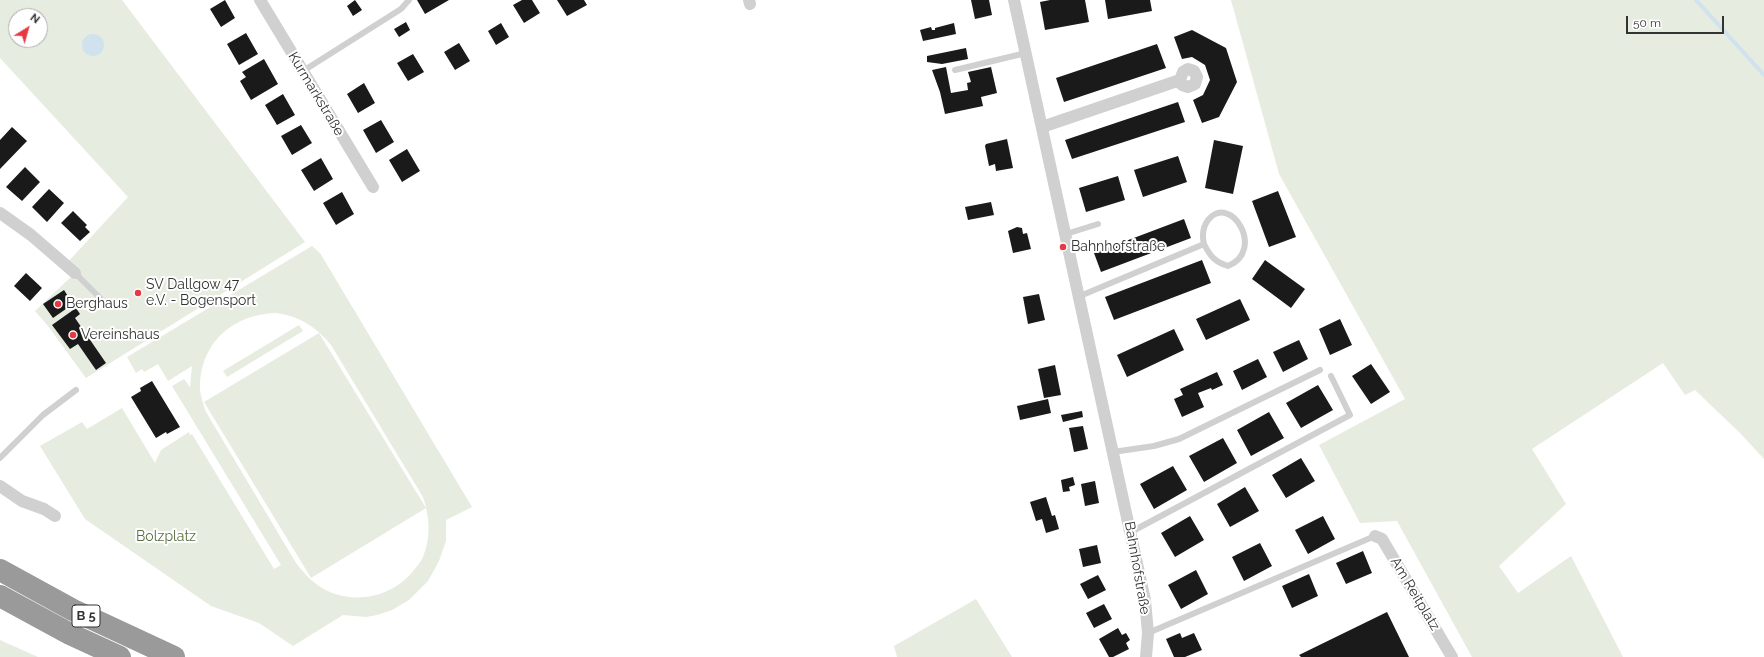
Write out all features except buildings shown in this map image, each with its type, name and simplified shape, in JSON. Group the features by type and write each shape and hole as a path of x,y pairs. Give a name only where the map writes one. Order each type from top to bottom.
{"highway":[{"name":"B 5","path":"0,570 73,610 174,657"},
{"name":"B 5","path":"0,596 70,634 120,657"}],"street":[{"name":"Kurmarkstraße","path":"260,0 373,187"},
{"name":"Bahnhofstraße","path":"1014,0 1080,296 1145,600 1148,633 1146,657"},
{"path":"1042,127 1180,80"},
{"path":"0,213 31,235 75,273"},
{"path":"0,486 22,501 44,509 54,516"},
{"name":"Am Reitplatz","path":"1375,536 1382,539 1452,657"}],"lane":[{"path":"303,71 401,9 409,0"},
{"path":"955,70 1026,53"},
{"path":"1218,212 1229,214 1238,222 1245,242 1245,250 1238,262 1228,266 1217,262 1204,244 1202,237 1206,223 1218,212"},
{"path":"1066,234 1098,224"},
{"path":"1080,296 1204,244"},
{"path":"75,273 100,298"},
{"path":"1113,452 1154,446 1179,439 1320,370"},
{"path":"1131,532 1350,415 1331,376"},
{"path":"0,458 43,415 76,390"},
{"path":"1148,633 1375,536"}],"green space":[{"path":"0,0 122,0 305,242 86,378 48,326 35,311 73,275 66,264 128,197 0,58"},
{"path":"1231,0 1764,0 1764,459 1741,434 1695,390 1685,395 1663,363 1532,449 1566,504 1499,566 1518,593 1571,556 1623,657 1472,657 1397,521 1360,523 1319,445 1405,399 1279,174"},
{"name":"Bolzplatz","path":"312,246 320,253 472,507 446,520 446,541 439,561 428,581 409,600 392,610 377,615 366,617 343,615 293,646 259,623 211,606 85,519 40,446 82,422 87,429 122,408 155,463 161,450 189,432 190,435 192,434 274,569 281,565 172,386 184,379 190,387 192,366 168,381 158,364 144,372 142,369 136,373 127,357","holes":["276,313 285,314 307,323 331,345 423,497 429,527 426,550 423,557 414,570 404,580 393,588 380,594 367,597 340,595 327,591 307,576 296,563 206,412 201,394 200,382 202,367 207,354 215,342 224,332 247,318"]},
{"path":"299,325 303,331 227,377 223,371"},
{"path":"319,333 426,508 311,578 204,402"},
{"path":"976,599 1012,657 897,657 894,646"},
{"path":"0,640 38,657 0,657"}],"water":[{"path":"93,34 101,37 104,45 101,53 93,56 85,53 82,45 85,37"}],"waterway":[{"path":"1696,0 1764,75"}],"place":[{"name":"Bahnhofstraße","path":"1063,247"},
{"name":"SV Dallgow 47 e.V. - Bogensport","path":"138,293"},
{"name":"Berghaus","path":"58,304"},
{"name":"Vereinshaus","path":"73,335"}]}
